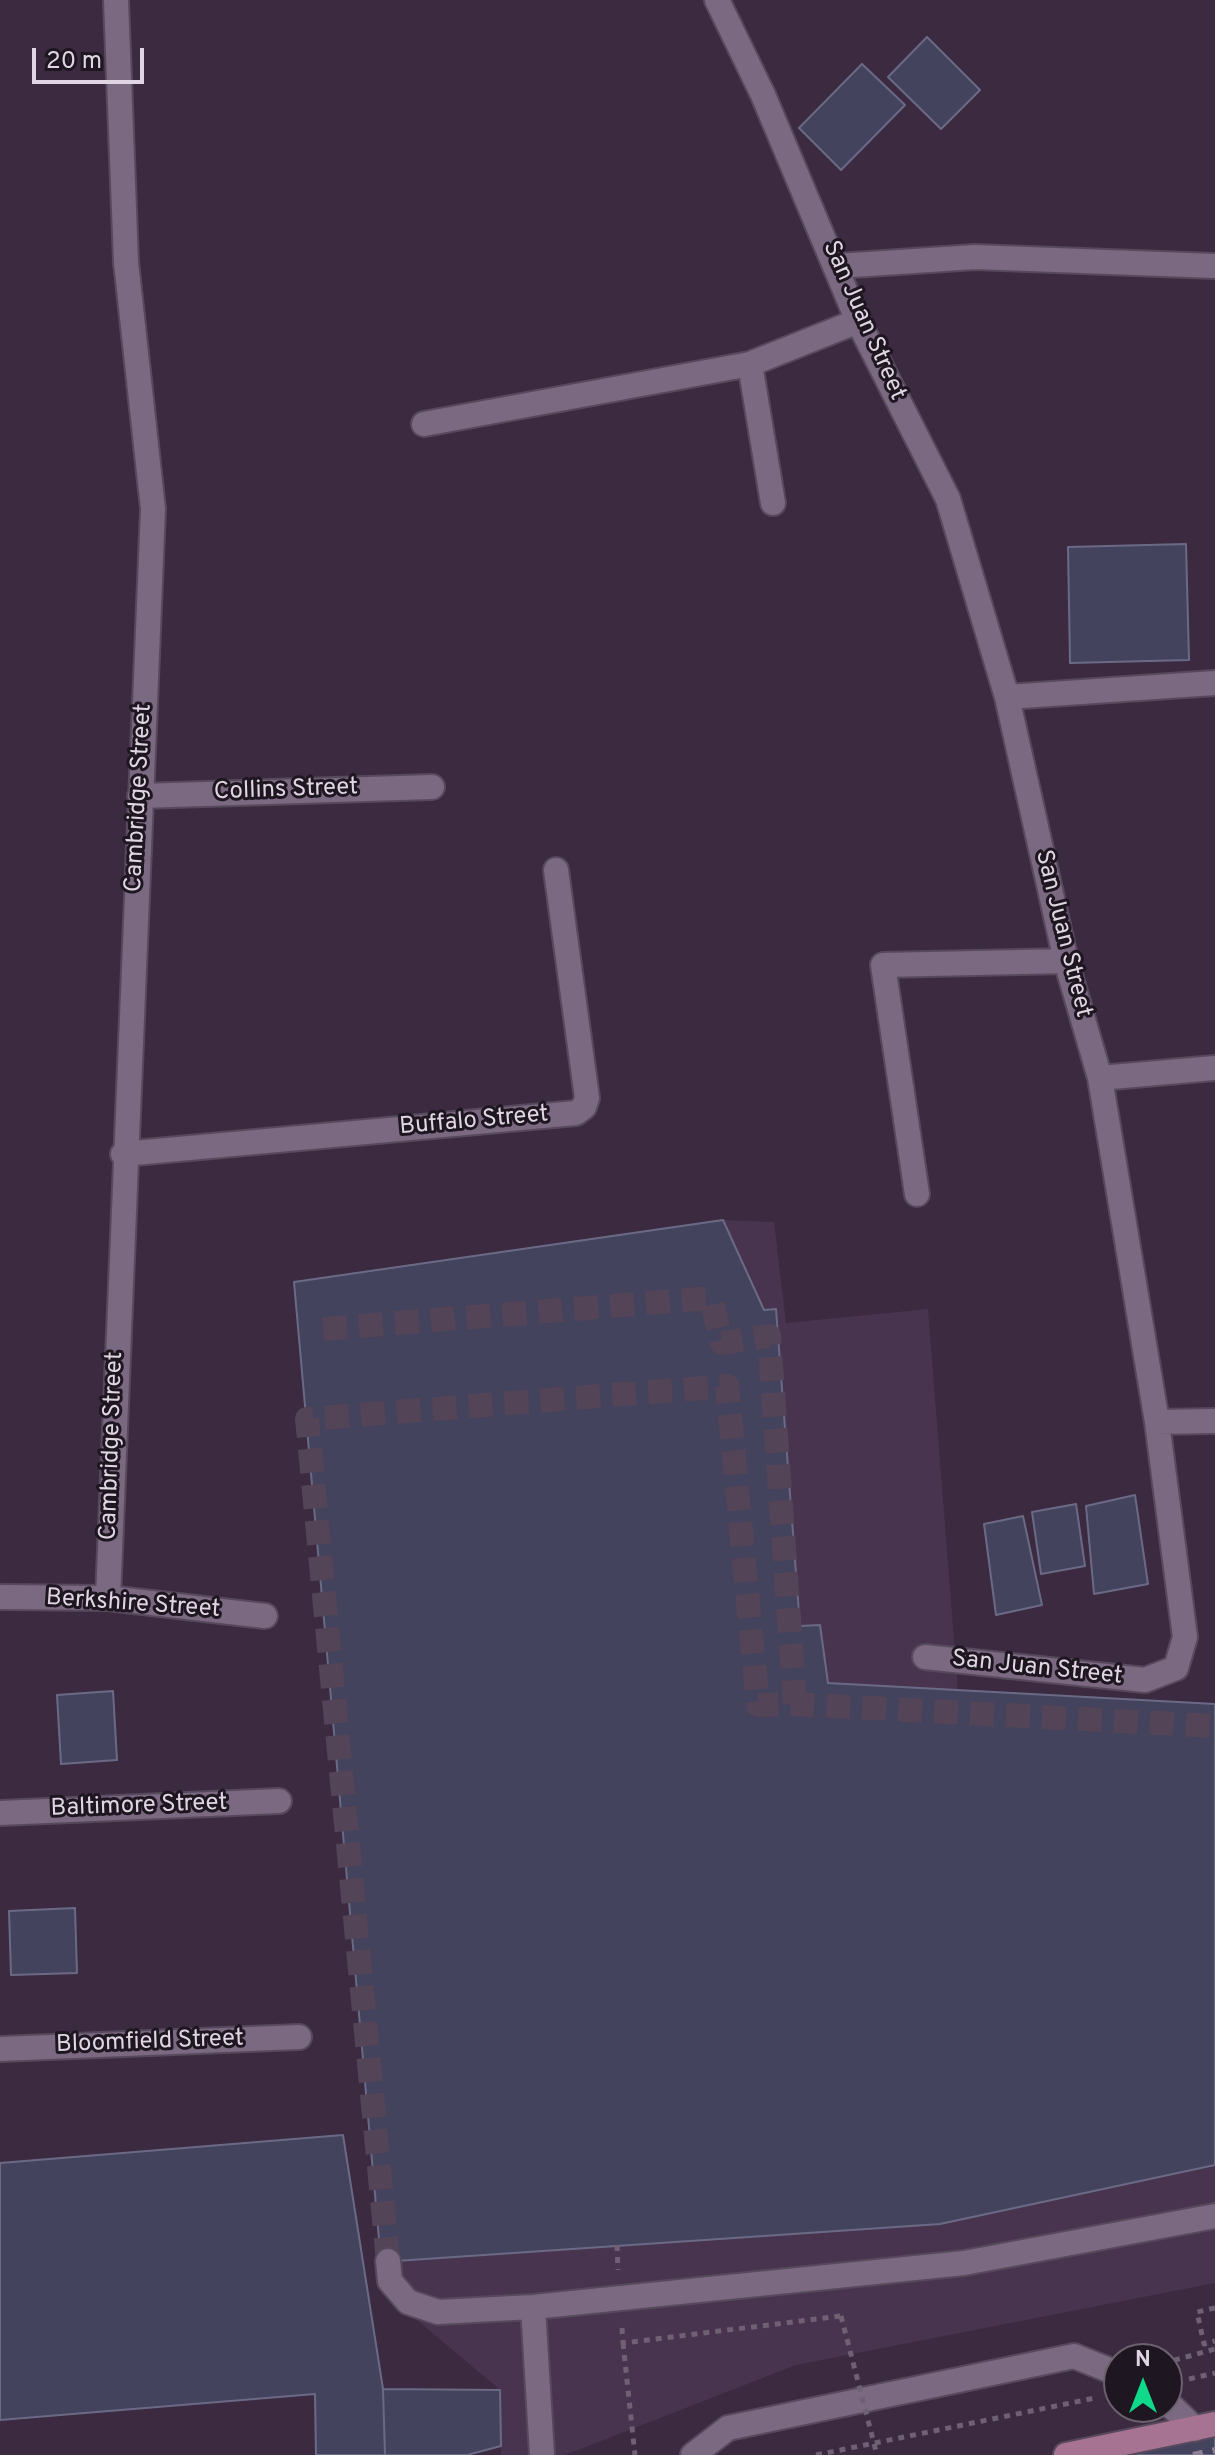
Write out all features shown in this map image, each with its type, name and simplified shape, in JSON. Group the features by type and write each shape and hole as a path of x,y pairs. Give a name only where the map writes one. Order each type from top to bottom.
{"main road":[{"path":"1066,2455 1205,2426"}],"street":[{"name":"Cambridge Street","path":"108,1598 123,1154 153,509 126,262 116,0"},
{"name":"San Juan Street","path":"717,0 838,266 858,321 948,499 1007,697 1066,961 1100,1078 1157,1422 1185,1637 1176,1668 1145,1680 925,1657"},
{"path":"838,266 975,257 1215,266"},
{"path":"424,424 750,364 858,321"},
{"path":"750,364 773,503"},
{"path":"1007,697 1215,683"},
{"name":"Collins Street","path":"140,796 432,787"},
{"name":"Buffalo Street","path":"123,1154 576,1113 584,1107 587,1098 556,870"},
{"path":"917,1194 883,965 1066,961"},
{"path":"1100,1078 1215,1068"},
{"path":"1157,1422 1215,1421"},
{"name":"Berkshire Street","path":"0,1597 108,1598 265,1616"},
{"name":"Baltimore Street","path":"0,1813 279,1801"},
{"name":"Bloomfield Street","path":"0,2049 299,2037"},
{"path":"388,2261 390,2281 408,2302 438,2312 533,2307 964,2263 1215,2216"},
{"path":"533,2307 542,2455"},
{"path":"693,2455 728,2428 1074,2356 1103,2368"},
{"path":"1183,2403 1205,2426"}],"path":[{"path":"1215,2308 1197,2312 1204,2344 1215,2341"},
{"path":"773,2326 841,2316 877,2455"},
{"path":"623,2343 635,2455"},
{"path":"1183,2357 1215,2349"},
{"path":"816,2455 1103,2396"}],"shaded area":[{"path":"723,1220 774,1222 786,1323 928,1309 958,1690 1215,1704 1215,2283 796,2365 565,2455 501,2455 500,2390 384,2292 294,1282"}],"building":[{"path":"927,37 980,90 941,129 888,77"},
{"path":"862,64 905,105 841,170 799,128"},
{"path":"1186,544 1189,660 1070,663 1068,547"},
{"path":"723,1220 764,1310 776,1309 800,1626 820,1625 828,1683 1215,1704 1215,2165 940,2224 381,2262 294,1282"},
{"path":"1135,1495 1148,1584 1094,1594 1086,1506"},
{"path":"1076,1504 1085,1566 1041,1574 1032,1512"},
{"path":"1023,1516 1042,1605 996,1615 984,1524"},
{"path":"113,1691 117,1760 61,1764 57,1695"},
{"path":"75,1908 77,1973 11,1975 9,1911"},
{"path":"343,2135 383,2389 385,2455 316,2455 315,2394 0,2420 0,2163"},
{"path":"383,2389 500,2390 501,2446 467,2455 385,2455"},
{"path":"1215,2411 1215,2455 1066,2455 1064,2445 1162,2423 1183,2423 1183,2418"}],"tunnel":[{"path":"323,1329 711,1298 722,1343 769,1336 795,1704"},
{"path":"388,2261 307,1419 727,1386 758,1705 795,1704 1215,1726"}],"railway":[{"path":"1193,2455 1215,2450"}]}
